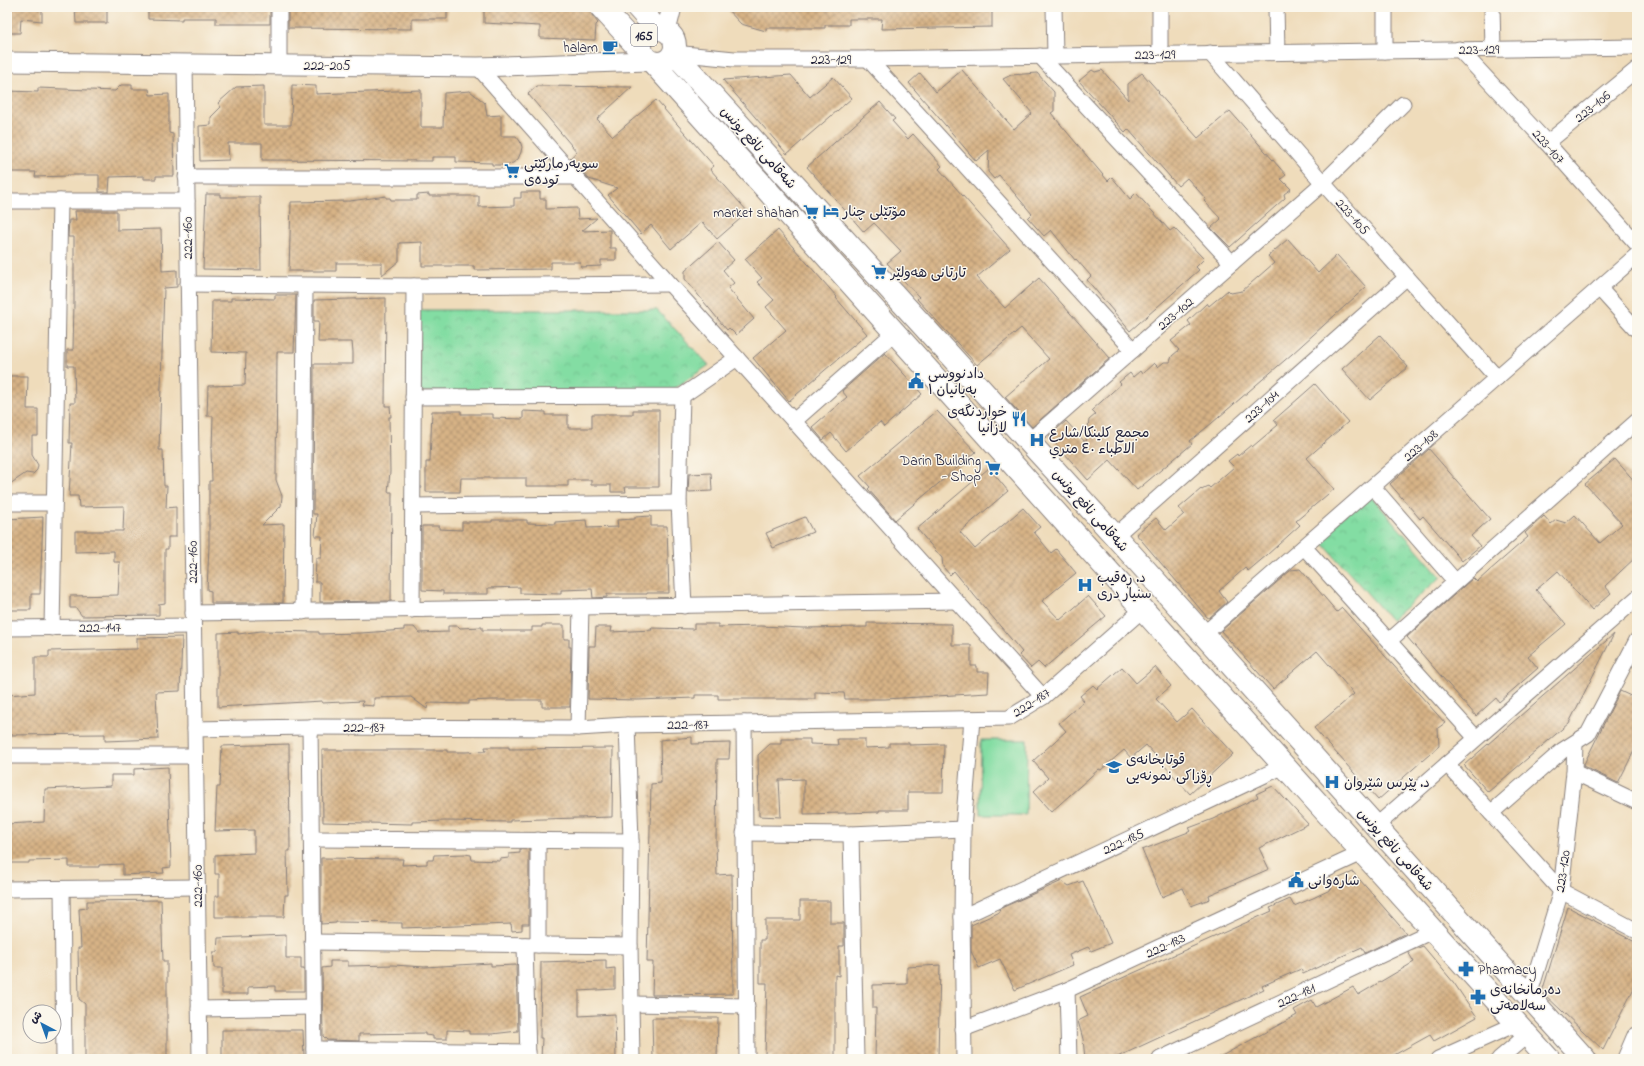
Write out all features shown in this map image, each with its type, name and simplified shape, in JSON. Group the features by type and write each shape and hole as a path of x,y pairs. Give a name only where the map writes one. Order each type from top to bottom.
{"main road":[{"name":"شەقامی نافع یونس","path":"601,7 895,332 1142,610 1549,1059"},
{"name":"شەقامی نافع یونس","path":"637,7 661,30 673,38 675,48 674,53 1115,536 1585,1059"},
{"name":"165","path":"661,30 647,32 641,41 647,58 658,64 668,61 674,53"},
{"path":"1240,718 1261,700"},
{"path":"1478,981 1484,1002 1534,1059"},
{"path":"1628,1059 1637,1038"}],"street":[{"path":"279,7 279,65"},
{"path":"661,30 672,7"},
{"path":"1054,7 1055,56"},
{"path":"1160,7 1160,54"},
{"path":"1276,7 1277,52"},
{"path":"1384,7 1385,51"},
{"path":"1492,7 1492,49"},
{"name":"223-129","path":"674,53 734,59 868,59 1637,47"},
{"name":"223-107","path":"1459,50 1547,143 1637,244"},
{"name":"223-105","path":"1210,53 1323,183 1497,378"},
{"path":"1040,56 1232,263"},
{"name":"222-205","path":"7,62 478,67 647,58"},
{"path":"868,59 1133,350"},
{"name":"222-160","path":"185,64 200,1059"},
{"path":"478,67 670,284 1043,697"},
{"name":"223-106","path":"1547,143 1637,69"},
{"name":"223-102","path":"1028,442 1323,183 1403,104"},
{"path":"186,177 576,177"},
{"path":"7,201 187,201"},
{"path":"52,628 60,201"},
{"name":"223-108","path":"1203,635 1637,255"},
{"name":"223-104","path":"1115,536 1407,277"},
{"path":"188,284 414,286 670,284"},
{"path":"303,612 305,286"},
{"path":"412,610 414,286"},
{"path":"1599,288 1637,330"},
{"path":"794,421 895,332"},
{"path":"413,396 682,396 737,358"},
{"path":"682,396 679,502 684,606"},
{"path":"1389,641 1637,421"},
{"path":"1373,486 1455,581"},
{"path":"413,506 679,502"},
{"path":"7,503 54,503"},
{"path":"1304,547 1476,738"},
{"path":"1375,827 1637,598"},
{"name":"222-147","path":"7,628 52,628 303,612 956,602"},
{"path":"578,728 581,607"},
{"name":"222-187","path":"195,728 578,728 627,725 1009,718 1043,697 1142,610"},
{"path":"1492,813 1563,750 1588,734 1637,640"},
{"path":"964,1059 962,917 963,830 972,719"},
{"path":"744,723 747,1059"},
{"path":"627,725 631,841 630,946 632,1059"},
{"path":"310,727 314,1054 528,1055 538,840"},
{"name":"223-120","path":"1529,996 1561,891 1574,772 1574,743"},
{"path":"7,756 195,756"},
{"path":"1447,764 1561,891 1637,931"},
{"name":"222-185","path":"962,917 1284,766"},
{"path":"1574,772 1637,802"},
{"path":"744,833 851,834 963,830"},
{"path":"851,834 856,1059"},
{"path":"312,839 631,841"},
{"name":"222-183","path":"963,1029 1067,990 1362,853"},
{"path":"7,889 197,887"},
{"path":"62,889 64,1059"},
{"name":"222-181","path":"1160,1059 1432,931"},
{"path":"312,942 630,946"},
{"path":"1067,990 1069,1059"},
{"path":"631,1004 747,1006"},
{"path":"199,1009 313,1008"},
{"path":"1438,1059 1513,1035"},
{"path":"1499,1059 1513,1035"}],"green space":[{"path":"419,310 657,310 709,365 671,391 420,392"},
{"path":"1369,494 1441,577 1391,620 1318,538"},
{"path":"981,740 1027,740 1026,815 980,815"}],"building":[{"path":"7,7 42,7 42,21 21,19 20,33 7,33"},
{"path":"75,7 107,7 107,23 76,23"},
{"path":"148,7 270,7 270,24 216,24 216,18 182,18 182,20 148,19"},
{"path":"288,7 447,7 447,19 412,19 412,29 288,28"},
{"path":"484,7 589,7 592,15 598,23 596,25 595,40 540,38 540,26 484,23"},
{"path":"725,7 992,7 992,27 881,29 882,19 849,19 849,25 825,25 825,28 766,28 766,31 741,24"},
{"path":"962,70 1014,129 1032,113 1003,79 1011,75 1037,73 1054,92 1054,111 1051,113 1108,181 1112,177 1130,199 1136,193 1170,231 1174,228 1204,259 1196,267 1199,270 1130,331 1087,280 1091,276 1076,259 1075,260 1051,230 1044,236 1028,218 1032,214 999,175 994,179 988,172 989,150 976,161 909,83 920,73 936,92"},
{"path":"1092,70 1095,72 1102,70 1128,100 1128,84 1142,73 1198,138 1230,111 1286,175 1281,179 1291,189 1284,194 1285,198 1230,247 1211,228 1221,219 1204,201 1206,199 1187,178 1178,186 1128,129 1125,132 1079,81"},
{"path":"791,75 810,97 833,77 852,98 787,154 723,80"},
{"path":"121,85 132,85 132,89 149,89 150,95 169,94 169,133 173,134 174,176 156,176 156,179 144,179 144,176 110,177 109,192 99,192 99,175 35,177 36,172 7,172 7,91 38,92 38,88 115,91"},
{"path":"292,85 316,86 316,94 421,90 421,127 443,127 444,93 470,91 485,103 487,116 501,115 501,136 516,136 522,147 521,152 518,159 513,163 502,165 492,165 492,163 456,162 456,157 432,157 432,161 262,160 262,143 228,143 229,160 200,161 199,126 211,125 211,117 221,107 218,103 236,87 264,86 264,125 291,125"},
{"path":"537,86 632,87 597,119 613,136 656,100 714,166 710,169 748,212 717,239 702,222 671,249 651,225 641,234 608,195 617,188 589,179 570,158 577,152 528,94"},
{"path":"880,102 895,119 892,121 908,139 913,134 942,166 939,169 1010,249 977,277 990,292 1005,308 1039,278 1110,358 1032,427 1005,397 1049,359 1021,328 977,365 917,299 919,297 887,263 901,251 874,223 864,232 807,167"},
{"path":"521,192 540,192 540,199 546,199 546,209 577,208 578,219 597,218 582,231 610,230 610,248 616,248 616,260 601,260 601,266 581,267 580,262 551,262 551,269 474,270 474,266 422,266 422,242 399,243 399,261 382,275 382,263 336,263 336,271 289,271 291,202 350,201 386,196 386,198 390,198 391,200 417,200 417,195 429,194 429,196 479,196 479,207 514,206 514,198 521,198"},
{"path":"206,194 220,194 220,197 260,197 261,270 203,269"},
{"path":"75,211 117,211 117,230 161,229 162,271 177,270 177,287 164,288 159,450 163,450 164,486 167,486 166,508 176,507 176,537 168,537 168,549 165,549 165,603 159,604 159,615 82,616 76,608 70,608 70,596 118,595 120,562 114,562 114,551 75,552 75,531 123,531 124,506 79,507 78,496 69,496 72,443 69,443 70,403 75,403 74,366 67,366 67,350 73,350 74,302 74,237 68,237 69,220 76,220"},
{"path":"778,230 837,297 836,298 867,334 789,401 753,358 786,330 766,307 774,300 757,282 762,278 745,259"},
{"path":"1288,239 1318,273 1337,255 1366,287 1292,354 1190,441 1192,444 1137,490 1110,460 1088,480 1049,436 1066,421 1086,443 1089,420 1096,414 1092,410 1121,384 1119,382 1130,373 1133,377 1140,371 1142,374 1154,363 1158,367 1164,362 1170,362 1172,356 1179,350 1171,341 1191,325 1188,321 1207,303 1209,306 1228,290 1231,293 1242,291 1274,263 1268,256"},
{"path":"718,242 734,260 723,270 734,283 728,288 754,319 736,335 729,328 727,330 685,279 685,271"},
{"path":"275,295 296,295 294,352 277,352 276,480 282,496 281,506 262,525 284,524 283,603 211,603 211,591 207,590 209,481 212,481 211,448 213,416 207,416 208,386 245,385 246,353 211,352 212,301 231,301 231,298 275,299"},
{"path":"386,298 385,406 390,406 391,417 389,417 390,472 388,492 392,492 391,601 320,602 320,582 315,582 316,558 321,558 322,536 315,536 317,514 313,514 314,364 353,364 353,352 352,342 318,342 319,321 314,321 314,300"},
{"path":"1380,335 1408,367 1370,400 1342,369"},
{"path":"885,353 922,394 884,427 880,422 846,451 831,433 823,440 812,427 847,397 842,391"},
{"path":"7,376 28,376 27,409 38,409 38,436 32,436 32,455 38,465 37,470 33,474 26,473 7,486"},
{"path":"1315,384 1348,422 1307,458 1334,489 1296,521 1300,525 1267,555 1248,571 1245,568 1219,591 1227,602 1209,618 1136,534 1156,518 1166,530 1184,514 1179,508 1201,489 1202,490 1208,486 1210,488 1234,467 1228,461 1237,454 1238,456 1251,445 1252,447 1278,425 1274,420"},
{"path":"633,410 659,410 659,487 625,487 626,492 611,492 611,485 591,485 591,480 568,480 568,486 526,486 526,478 461,478 460,492 426,492 426,462 430,462 432,411 461,411 461,414 493,414 493,418 523,419 523,411 546,412 546,415 568,415 568,428 592,428 592,414 633,414"},
{"path":"937,411 976,452 895,520 868,489 870,487 860,476"},
{"path":"1429,449 1490,519 1471,536 1480,546 1462,561 1423,516 1420,519 1390,484"},
{"path":"1615,459 1637,484 1637,556 1605,586 1611,593 1592,610 1558,571 1536,590 1566,624 1528,656 1538,668 1499,702 1496,698 1476,716 1407,637 1473,578 1477,582 1528,537 1525,533 1544,516 1551,524 1556,520 1566,523 1575,515 1600,543 1622,524 1585,484"},
{"path":"989,468 1008,491 960,532 975,549 1023,508 1040,527 1034,532 1051,553 1056,549 1076,573 1042,601 1060,620 1088,596 1106,616 1044,668 1038,662 1031,668 1019,655 1022,652 954,571 950,575 943,567 942,558 917,529"},
{"path":"711,473 712,491 688,492 689,474"},
{"path":"651,516 651,526 667,526 669,593 607,594 607,597 593,598 592,589 561,590 561,594 520,593 520,587 488,588 488,594 443,594 443,591 422,590 422,526 439,526 439,529 462,530 462,522 527,520 527,523 555,524 555,522 586,520 587,528 618,527 617,520"},
{"path":"43,517 40,594 31,594 31,610 7,610 7,519"},
{"path":"805,517 813,532 773,548 766,533"},
{"path":"1300,569 1337,612 1342,608 1445,723 1438,728 1439,746 1378,800 1314,728 1354,694 1317,651 1273,689 1221,631 1291,570"},
{"path":"867,623 952,624 952,645 971,645 971,666 977,666 977,672 989,672 988,693 885,699 845,699 844,693 815,692 815,699 718,699 718,695 695,695 695,698 638,700 588,699 589,646 595,646 596,627 612,627 611,632 652,630 651,628 694,629 694,624 718,624 718,627 761,626 803,628 867,627"},
{"path":"542,625 564,625 564,639 569,639 569,647 571,647 570,707 542,707 542,700 491,700 469,701 469,704 428,703 427,709 411,697 374,698 374,706 362,705 363,701 322,703 322,701 218,707 218,633 238,632 238,634 261,631 319,632 319,634 361,633 404,630 404,627 414,627 419,633 448,632 448,626 458,626 460,628 482,627 482,630 532,631 532,627 542,627"},
{"path":"1614,634 1569,723 1488,792 1464,765"},
{"path":"182,637 180,691 156,692 158,739 105,741 105,734 7,735 7,695 35,693 35,657 49,657 49,651 137,649 137,638"},
{"path":"1122,667 1136,683 1155,667 1171,686 1156,699 1177,722 1192,709 1233,754 1190,794 1146,745 1131,758 1124,750 1101,770 1099,769 1051,812 1033,792 1048,778 1033,761 1066,731 1059,723 1084,701 1080,696 1093,685 1097,689"},
{"path":"1620,691 1637,699 1637,745 1618,783 1583,766"},
{"path":"692,737 692,744 730,743 729,759 717,759 716,844 717,875 732,874 733,994 652,995 653,962 647,962 651,784 661,783 660,740"},
{"path":"781,739 810,739 810,744 838,745 837,739 865,739 865,748 889,747 889,743 909,743 909,745 944,744 943,792 908,792 908,810 804,814 804,779 779,780 781,817 759,816 758,755 770,744 781,744"},
{"path":"289,744 290,851 287,851 288,895 285,895 284,917 215,917 215,896 219,896 219,874 215,874 215,855 254,853 254,830 215,831 217,787 220,787 222,746"},
{"path":"485,747 509,747 509,749 613,748 612,817 510,820 510,822 412,822 412,824 323,822 322,750 447,750 447,752 465,752 486,751"},
{"path":"168,767 171,867 163,868 164,873 123,875 123,864 99,865 99,867 69,867 69,860 7,863 7,824 44,822 45,789 111,786 111,775 134,775 134,769"},
{"path":"1273,786 1308,824 1259,848 1269,869 1209,895 1210,899 1191,906 1183,888 1162,897 1142,850 1191,831 1189,828 1213,819 1258,797 1256,794"},
{"path":"520,849 529,849 529,924 522,924 522,930 512,931 511,924 402,928 402,923 336,922 321,924 321,858 403,859 402,865 427,864 427,860 433,860 434,855 465,854 471,855 472,860 500,861 500,859 509,858 509,854 520,853"},
{"path":"1353,872 1406,933 1365,953 1362,947 1303,974 1301,969 1282,977 1262,986 1264,989 1113,1059 1085,1059 1083,1039 1078,1021 1088,1016 1080,997 1272,911 1270,908 1290,899 1294,906 1313,898 1332,889 1328,883"},
{"path":"1062,881 1069,886 1083,881 1111,943 1091,951 1088,947 1069,955 1073,965 1015,990 1000,959 979,968 971,951 971,925 1000,912 999,909"},
{"path":"161,900 163,961 167,961 167,1059 85,1059 85,1004 79,999 78,948 81,948 79,909 87,908 87,901"},
{"path":"800,901 830,901 830,923 844,923 844,946 839,946 839,976 835,975 835,1059 772,1059 772,1055 765,1055 767,983 760,983 760,940 765,940 765,920 800,920"},
{"path":"1568,907 1637,943 1637,982 1603,1050 1542,992"},
{"path":"286,935 286,958 301,958 301,969 304,969 304,991 275,991 275,986 248,987 248,994 222,994 222,968 214,968 213,952 217,952 218,938"},
{"path":"1423,946 1454,983 1477,1017 1434,1041 1430,1035 1387,1059 1216,1059 1297,1015 1294,1010 1312,1000 1316,1007 1353,987 1358,995 1414,962 1408,952"},
{"path":"606,960 606,969 615,968 615,989 579,991 579,1016 615,1014 616,1059 541,1059 541,962"},
{"path":"330,961 348,961 348,966 393,965 425,967 491,963 491,966 516,965 518,1031 492,1034 469,1034 469,1031 447,1030 447,1039 433,1039 433,1036 425,1035 425,1033 359,1034 359,1041 327,1040 323,1036 322,968 330,967"},
{"path":"940,965 938,1059 875,1059 876,1008 873,1008 873,985 907,984 907,967"},
{"path":"652,1018 718,1018 717,1059 653,1059"},
{"path":"222,1030 303,1030 304,1058 222,1059"}],"place":[{"name":"halam","path":"610,47"},
{"name":"سوپەرمارکێتی تودەی","path":"512,171"},
{"name":"مۆتێلی چنار","path":"831,211"},
{"name":"market shahan","path":"811,212"},
{"name":"تارتانی هەولێر","path":"879,272"},
{"name":"دادنووسی بەیانیان ١","path":"916,381"},
{"name":"خواردنگەی لازانیا","path":"1019,419"},
{"name":"مجمع كلينكا/شارع الاطباء ٤٠ متري","path":"1037,440"},
{"name":"Darin Building - Shop","path":"993,468"},
{"name":"د. ڕەقیب سنیار دری","path":"1085,585"},
{"name":"قوتابخانەی ڕۆزاکی نمونەیی","path":"1114,767"},
{"name":"د. پێرس شێروان","path":"1332,782"},
{"name":"شارەوانی","path":"1296,880"},
{"name":"Pharmacy","path":"1466,969"},
{"name":"دەرمانخانەی سەلامەتی","path":"1478,997"}]}
